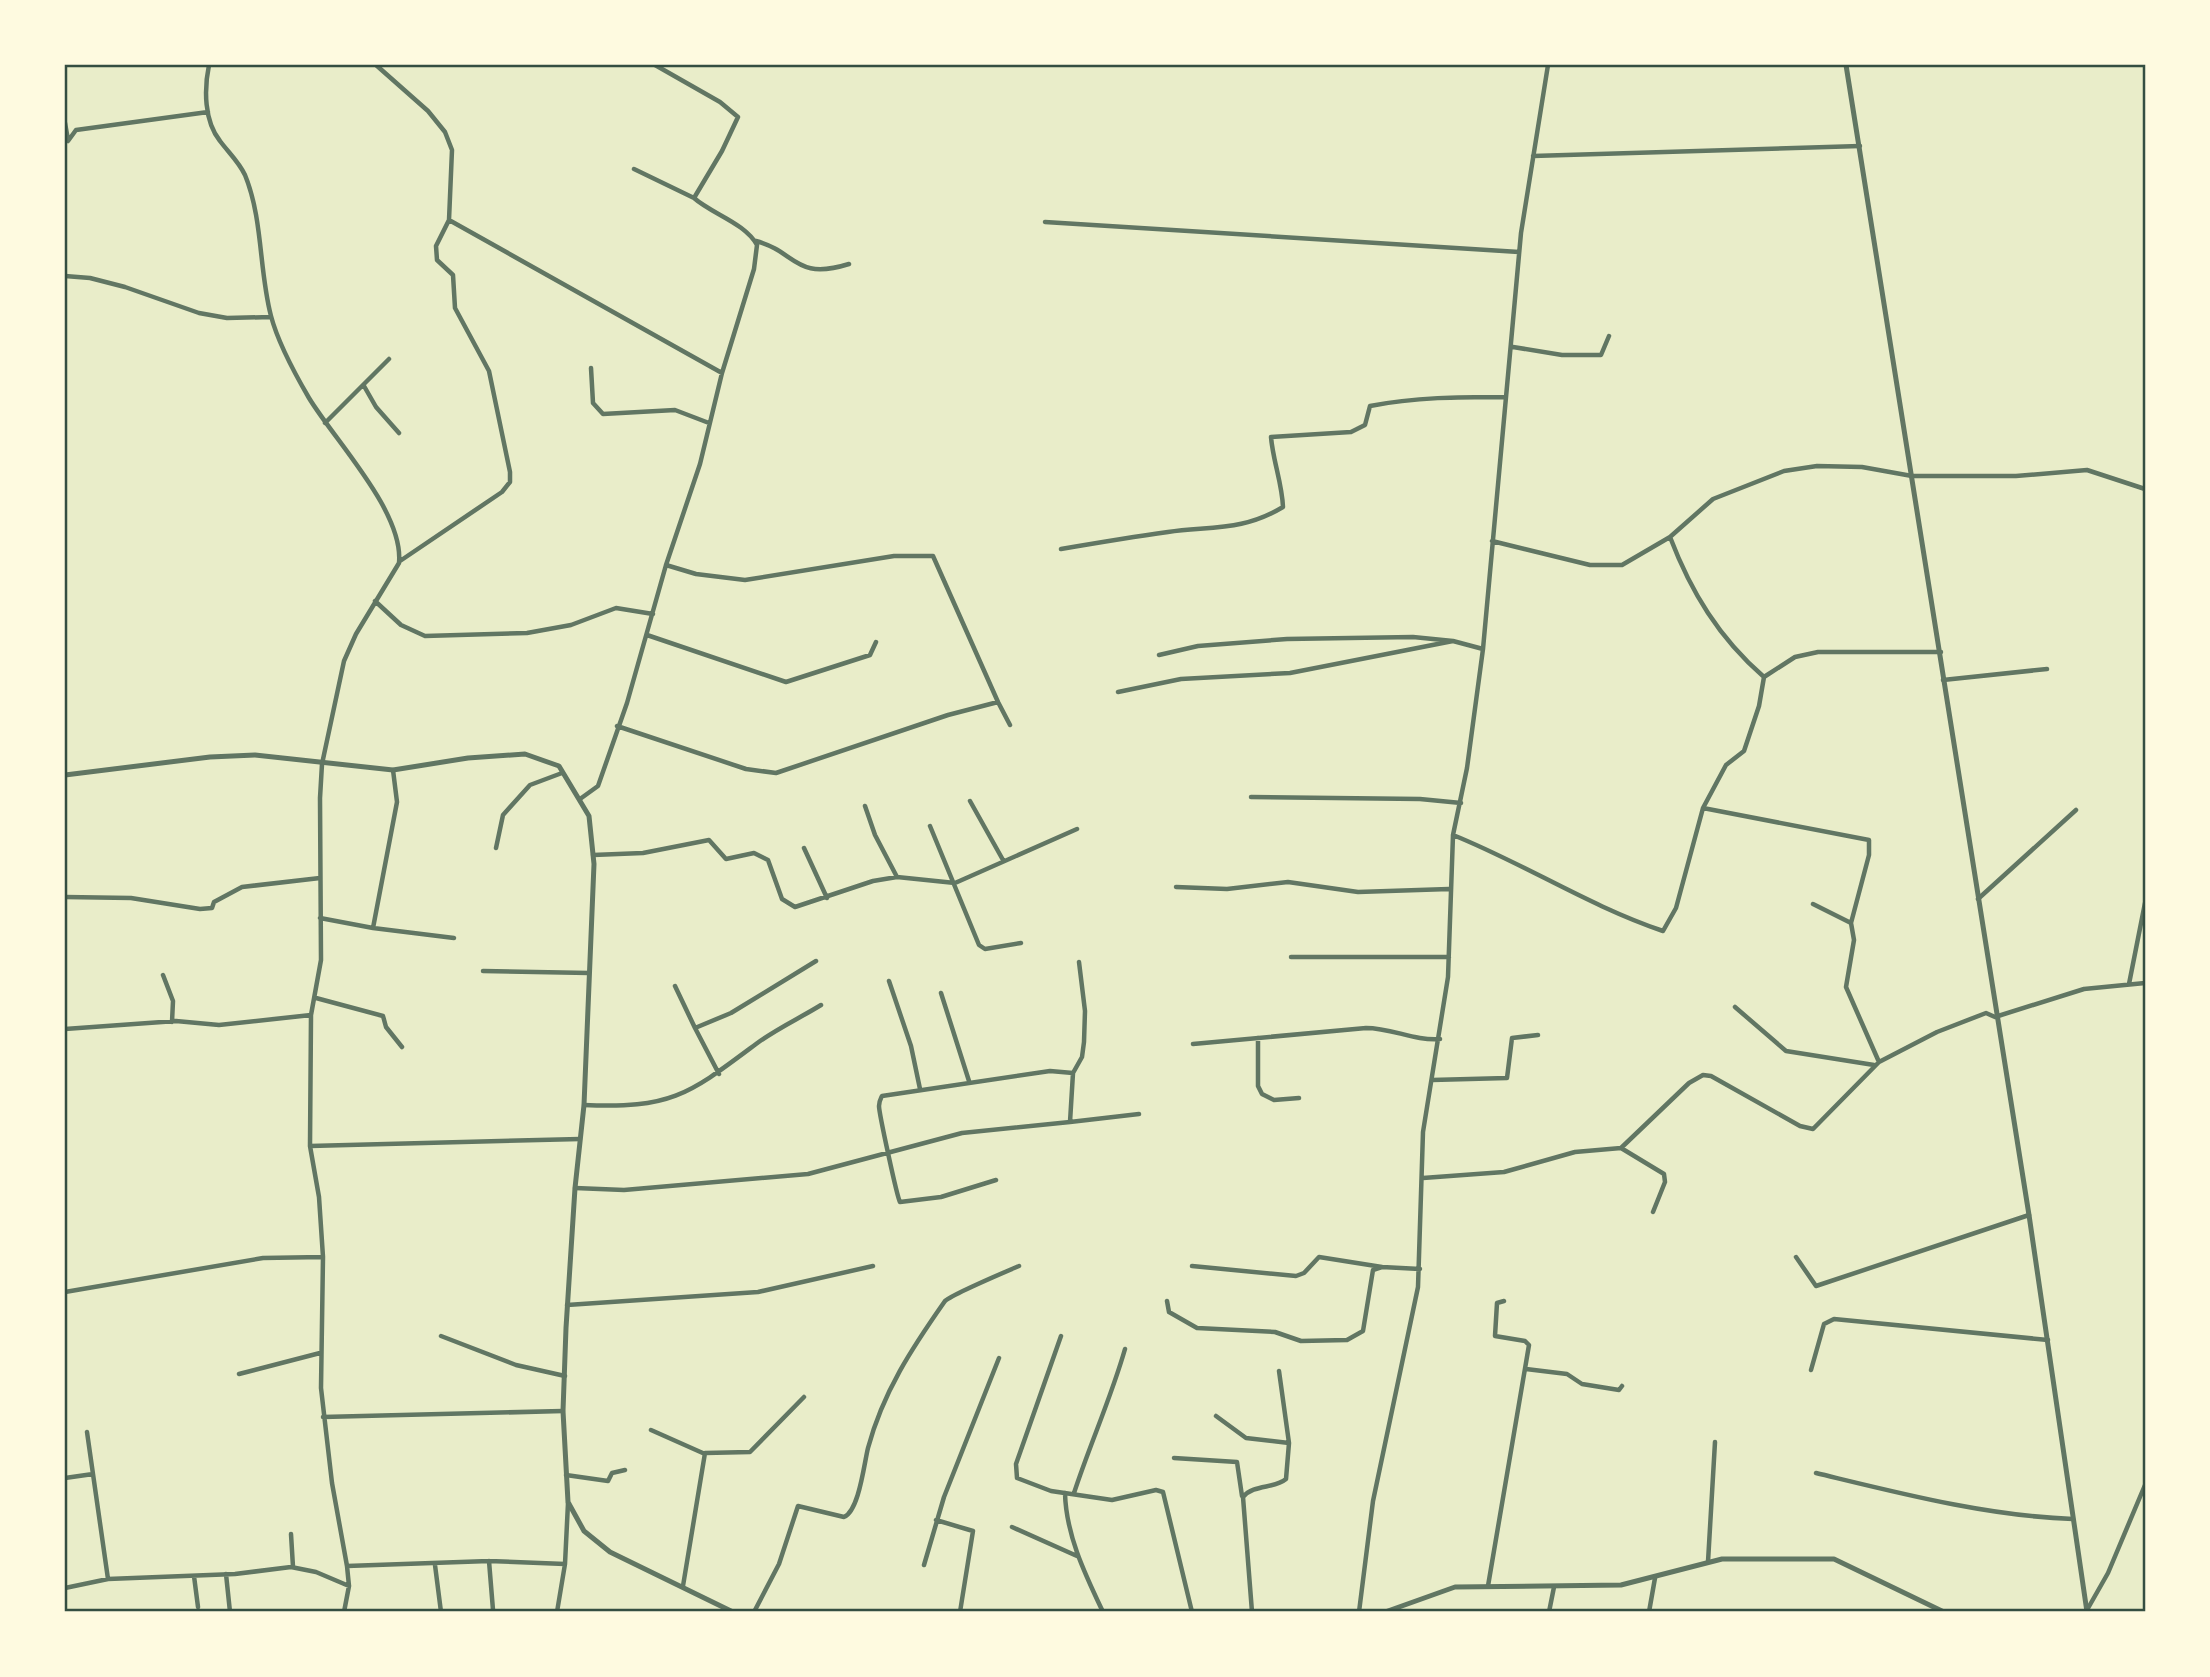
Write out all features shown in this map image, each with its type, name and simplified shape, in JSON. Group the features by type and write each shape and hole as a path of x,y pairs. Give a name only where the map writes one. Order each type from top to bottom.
{"street":[{"path":"209,65 206,80 208,112 215,134 237,161 249,188 271,317 308,396 365,476 390,520 400,562"},
{"path":"344,1612 349,1586 323,1416 320,1353 323,1257 310,1146 311,1015 321,960 318,831 322,764 344,661 375,601 400,562 502,492 510,482 509,457 489,372 458,318 453,298 453,275 437,260 436,246 449,220 452,160 445,132 422,104 376,65"},
{"path":"655,65 663,67 720,102 738,117 722,151 694,198"},
{"path":"1359,1612 1373,1501 1420,1269 1423,1132 1440,1039 1449,957 1449,889 1453,835 1461,803 1483,649 1513,347 1519,253 1548,65"},
{"path":"1846,65 1898,405 1941,652 1943,680 1995,1017 2029,1215 2087,1612"},
{"path":"65,126 68,141 76,130 208,112"},
{"path":"1533,156 1860,146"},
{"path":"634,169 694,198 755,241 768,244 796,265 809,270 849,264"},
{"path":"449,220 722,373"},
{"path":"1045,222 1519,253"},
{"path":"580,799 598,786 647,635 666,565 700,464 722,373 751,280 757,245 755,241"},
{"path":"65,276 90,278 134,289 199,313 226,318 271,317"},
{"path":"1513,347 1585,357 1601,355 1609,336"},
{"path":"325,423 389,359"},
{"path":"591,368 593,403 603,414 675,410 709,423"},
{"path":"364,386 376,407 399,433"},
{"path":"1061,549 1172,532 1236,528 1265,518 1283,508 1282,491 1274,468 1271,437 1351,432 1365,425 1370,406 1442,397 1506,397"},
{"path":"1492,541 1590,565 1622,565 1670,537 1713,499 1784,471 1816,466 1862,467 1912,476 2015,476 2087,470 2145,489"},
{"path":"1670,537 1680,566 1712,623 1736,652 1764,677"},
{"path":"666,565 696,574 745,580 894,556 933,556 1010,725"},
{"path":"375,601 401,625 425,636 527,633 571,625 616,608 653,614"},
{"path":"647,635 786,682 870,655 876,642"},
{"path":"1159,655 1198,646 1287,639 1413,637 1453,641 1483,649"},
{"path":"1118,692 1181,679 1290,673 1453,641"},
{"path":"1453,835 1493,851 1596,906 1663,931 1676,908 1703,808 1726,765 1744,751 1759,706 1764,677 1795,657 1818,652 1941,652"},
{"path":"1943,680 2047,669"},
{"path":"617,726 746,769 776,773 948,715 998,702"},
{"path":"65,775 210,757 255,755 393,770 494,755 525,754 559,765 580,799 589,816 593,855 590,973 584,1105 567,1305 563,1411 568,1502 565,1564 557,1612"},
{"path":"373,928 397,802 393,770"},
{"path":"496,848 503,815 530,785 562,773"},
{"path":"1251,797 1420,799 1461,803"},
{"path":"970,801 1003,860"},
{"path":"865,806 875,835 897,877"},
{"path":"1703,808 1868,840 1868,855 1851,923 1854,940 1846,987 1877,1063"},
{"path":"1978,898 2076,810"},
{"path":"930,826 956,883 971,931 982,948 1021,943"},
{"path":"593,855 643,853 709,840 726,859 754,853 768,860 782,898 795,907 873,881 897,877 956,883 1077,829"},
{"path":"804,848 827,898"},
{"path":"65,897 131,898 200,909 212,908 214,902 242,887 320,878"},
{"path":"1176,887 1227,889 1288,882 1357,892 1449,889"},
{"path":"2129,984 2145,903"},
{"path":"1813,904 1851,923"},
{"path":"320,919 454,938"},
{"path":"1291,957 1449,957"},
{"path":"695,1028 731,1013 816,961"},
{"path":"1070,1122 1073,1073 1082,1057 1084,1042 1085,1011 1079,962"},
{"path":"483,971 590,973"},
{"path":"163,975 173,1001 172,1022"},
{"path":"889,981 911,1046 920,1089"},
{"path":"1423,1178 1504,1172 1575,1152 1621,1147 1689,1083 1703,1075 1711,1076 1800,1126 1813,1129 1877,1063 1937,1032 1980,1014 1986,1013 1995,1017 2084,989 2145,983"},
{"path":"675,986 719,1074"},
{"path":"940,993 969,1081"},
{"path":"316,998 383,1016 386,1027 402,1046"},
{"path":"584,1105 633,1106 665,1101 696,1088 719,1074 754,1046 821,1005"},
{"path":"1735,1007 1786,1051 1877,1063"},
{"path":"65,1029 172,1022 219,1025 311,1015"},
{"path":"1193,1044 1366,1028 1384,1028 1416,1039 1440,1039"},
{"path":"1432,1080 1507,1078 1512,1038 1538,1035"},
{"path":"1258,1038 1258,1086 1262,1094 1274,1100 1299,1098"},
{"path":"996,1180 940,1197 900,1202 895,1192 890,1151 878,1110 880,1101 886,1093 1050,1071 1073,1073"},
{"path":"575,1188 624,1190 783,1177 825,1170 962,1133 1139,1114"},
{"path":"310,1146 580,1139"},
{"path":"1621,1147 1664,1174 1665,1182 1653,1212"},
{"path":"1796,1257 1815,1286 2029,1215"},
{"path":"65,1292 263,1258 299,1255 323,1257"},
{"path":"1192,1266 1296,1276 1304,1273 1320,1257 1382,1267 1420,1269"},
{"path":"567,1305 758,1292 873,1266"},
{"path":"754,1612 779,1564 798,1506 844,1517 853,1510 869,1447 888,1389 945,1301 952,1295 985,1284 1019,1266"},
{"path":"1167,1301 1169,1312 1197,1328 1275,1332 1301,1341 1347,1340 1363,1331 1373,1270 1382,1267"},
{"path":"1488,1586 1527,1369 1528,1343 1494,1336 1497,1303 1504,1301"},
{"path":"1811,1370 1824,1324 1834,1319 2048,1340"},
{"path":"1062,1335 1016,1467 1017,1478 1065,1493 1112,1500 1156,1490 1163,1492 1192,1612"},
{"path":"442,1336 516,1365 565,1376"},
{"path":"1074,1493 1088,1448 1112,1396 1125,1349"},
{"path":"239,1374 320,1353"},
{"path":"924,1565 936,1521 999,1358"},
{"path":"1527,1369 1567,1374 1594,1388 1619,1390 1622,1386"},
{"path":"1242,1497 1254,1489 1284,1482 1289,1443 1284,1422 1284,1386 1279,1371"},
{"path":"705,1454 710,1451 750,1451 804,1397"},
{"path":"323,1416 563,1411"},
{"path":"1216,1416 1246,1438 1289,1443"},
{"path":"651,1430 705,1454"},
{"path":"88,1432 108,1579"},
{"path":"1708,1562 1715,1442"},
{"path":"683,1586 705,1454"},
{"path":"1174,1458 1237,1462 1252,1612"},
{"path":"565,1475 608,1481 612,1473 625,1470"},
{"path":"1816,1473 1930,1499 2049,1518 2073,1518"},
{"path":"65,1478 93,1474"},
{"path":"2087,1612 2108,1573 2145,1485"},
{"path":"1065,1493 1066,1513 1071,1523 1082,1573 1103,1612"},
{"path":"568,1502 584,1531 610,1552 733,1612"},
{"path":"936,1521 973,1531 960,1612"},
{"path":"1012,1527 1078,1556"},
{"path":"291,1534 293,1567"},
{"path":"1385,1612 1455,1587 1622,1585 1708,1562 1749,1558 1834,1559 1944,1612"},
{"path":"347,1566 489,1561 565,1564"},
{"path":"489,1561 493,1610"},
{"path":"436,1564 441,1612"},
{"path":"65,1588 108,1579 226,1574 293,1567 316,1572 349,1586"},
{"path":"226,1574 230,1612"},
{"path":"194,1576 198,1607"},
{"path":"1648,1612 1655,1578"},
{"path":"1549,1612 1553,1587"}]}
